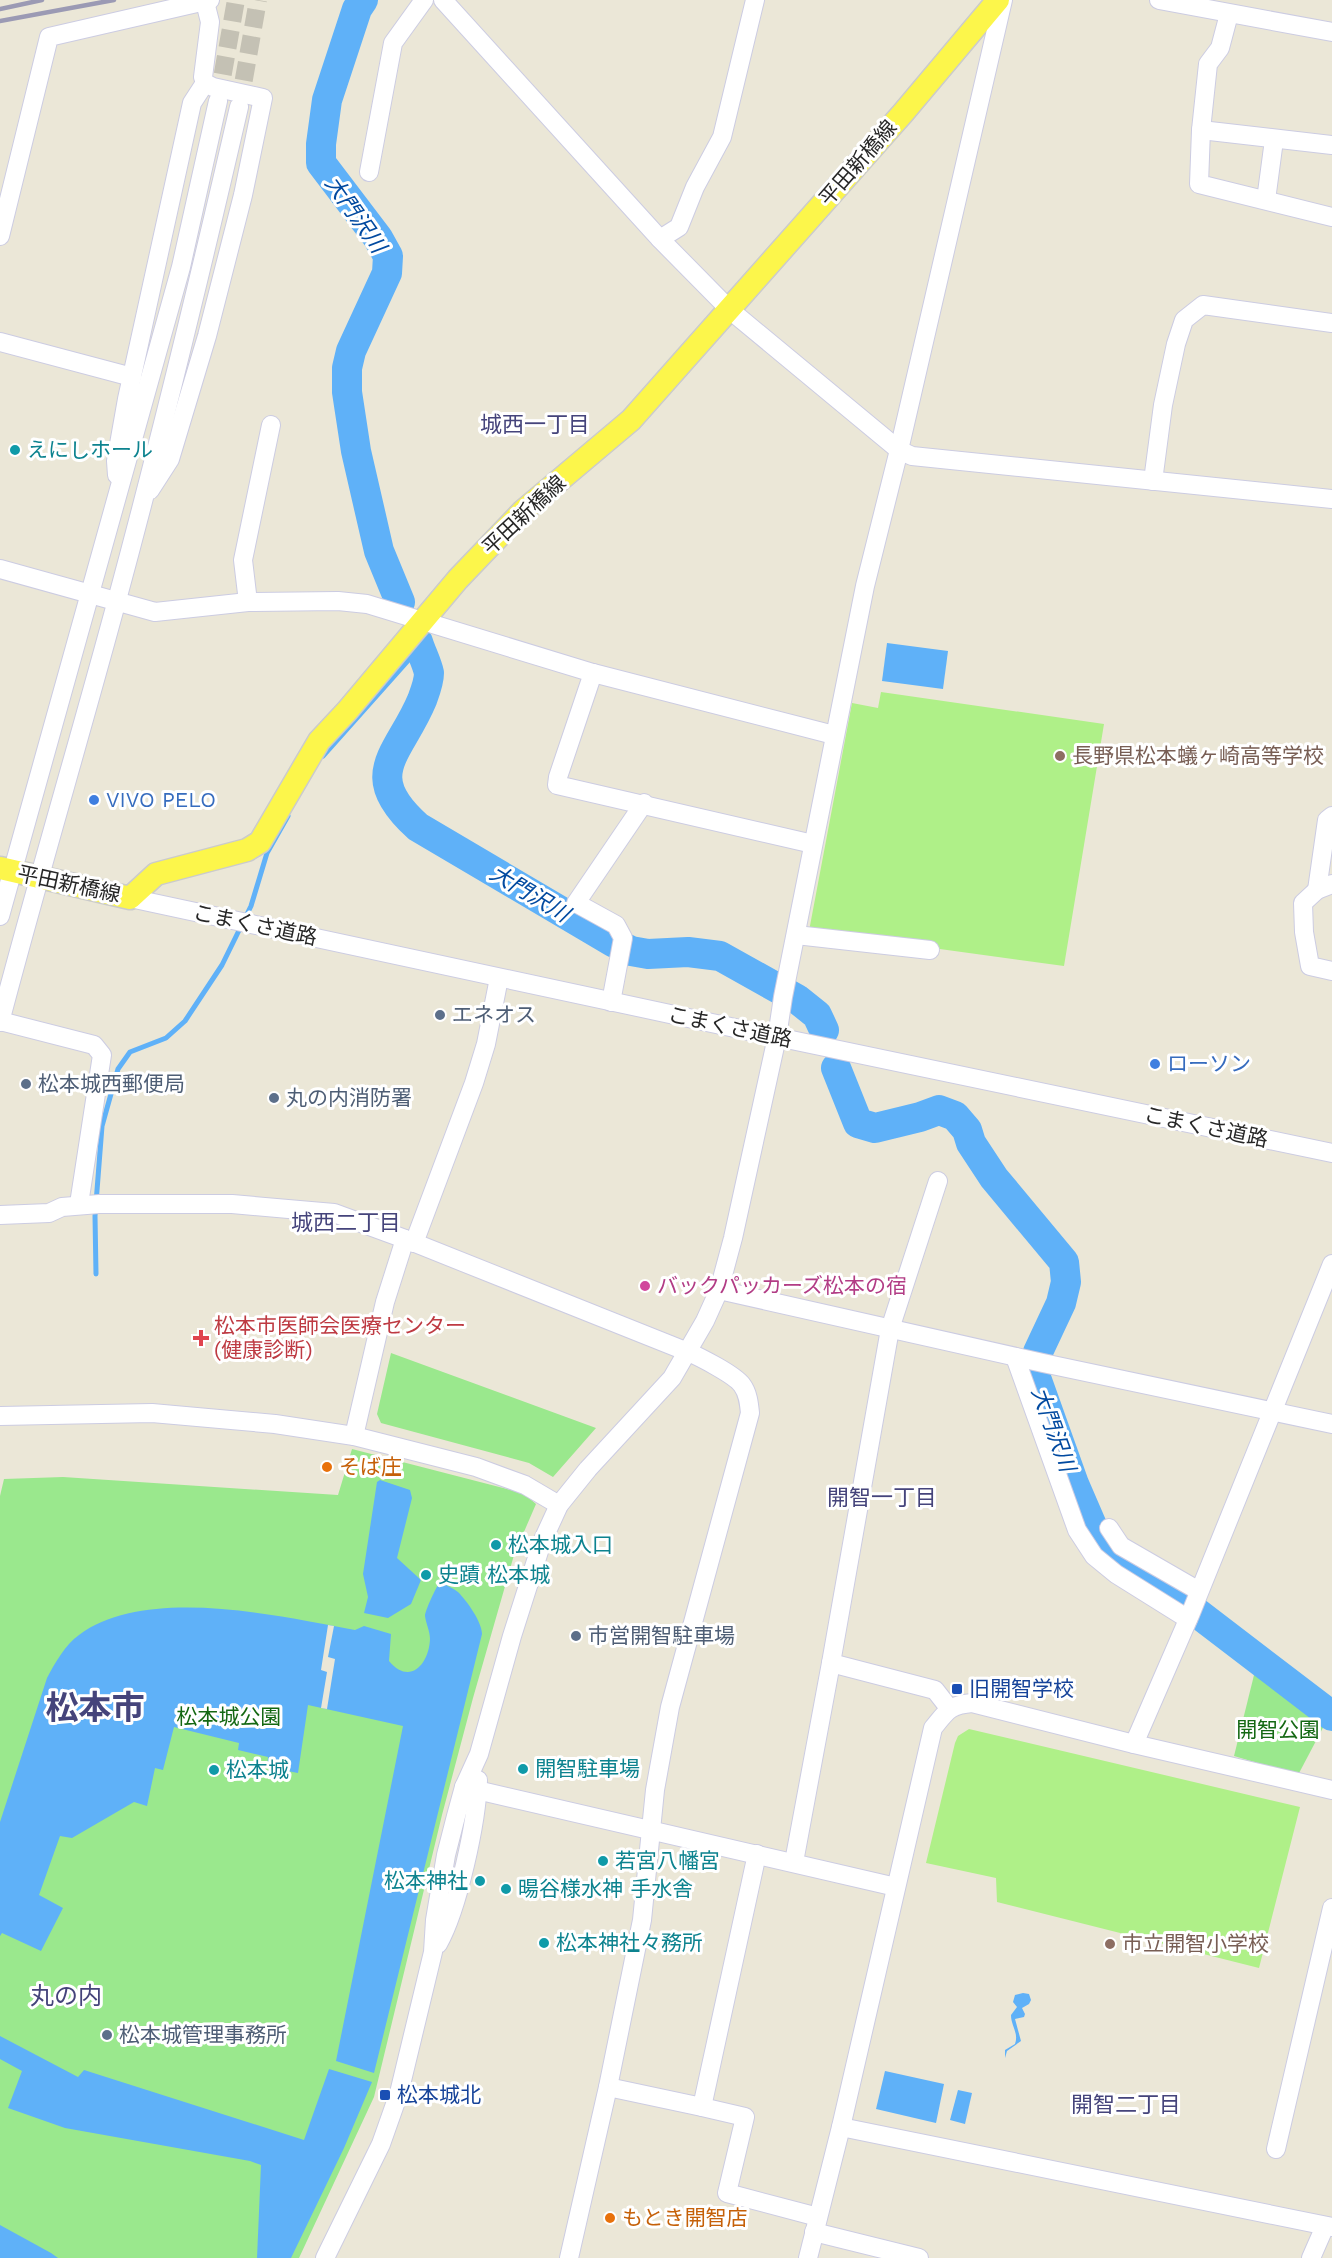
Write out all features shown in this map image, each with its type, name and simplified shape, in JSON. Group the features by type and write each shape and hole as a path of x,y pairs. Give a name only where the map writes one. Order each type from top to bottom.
{"main road":[{"name":"平田新橋線","path":"6,870 130,898 156,874 247,850 260,843 319,741 347,711 421,621 523,511 631,420 730,310 998,0"}],"street":[{"path":"369,172 393,43 424,0"},
{"path":"443,0 660,239 730,310 899,450 912,456 1332,499"},
{"path":"660,239 679,227 695,187 722,137 754,0"},
{"path":"325,2258 390,2121 433,1952 435,1920 446,1855 471,1789 512,1636 542,1542 559,1506 588,1468 672,1378 705,1321 719,1290 733,1238 777,1037 784,989 865,586 899,450 1003,0"},
{"path":"1159,0 1190,2 1229,14 1332,32"},
{"path":"0,236 49,37 208,1 210,22 203,77 205,83 213,87 263,98 243,195 195,377 170,459 141,504"},
{"path":"1229,14 1220,48 1208,64 1201,130 1199,184 1332,217"},
{"path":"118,496 116,460 132,376 192,104 205,83"},
{"path":"0,916 6,870 90,594 181,267 218,101"},
{"path":"90,1204 102,1055 93,1045 0,1022 116,602 201,273 239,106"},
{"path":"1201,130 1332,145"},
{"path":"1266,200 1274,140"},
{"path":"1153,481 1163,405 1176,344 1184,320 1203,305 1332,323"},
{"path":"0,342 132,376"},
{"path":"248,602 243,560 272,425"},
{"path":"0,569 155,612 248,602 338,601 367,604 593,673 834,735"},
{"path":"593,673 557,784 813,844"},
{"path":"611,1002 623,938 616,925 576,903 644,803"},
{"path":"1332,816 1327,820 1324,887 1303,903 1304,932 1310,966 1332,971"},
{"name":"こまくさ道路","path":"130,898 611,1002 1332,1153"},
{"path":"796,935 930,950"},
{"path":"354,1436 385,1302 474,1083 486,1044 499,978"},
{"path":"794,1863 890,1329 938,1181"},
{"path":"0,1215 49,1213 62,1207 90,1204 232,1204 334,1213 688,1352 702,1358 741,1383 748,1396 750,1413 670,1707 655,1790 642,1920 608,2087 569,2258"},
{"path":"1134,1744 1189,1617 1332,1264"},
{"path":"719,1290 1332,1424"},
{"path":"1029,1359 1077,1530 1094,1556 1116,1574 1189,1617"},
{"path":"0,1416 90,1413 173,1414 275,1424 354,1436 476,1467 525,1485 559,1506"},
{"path":"1109,1528 1121,1546 1198,1594"},
{"path":"831,1664 935,1690 949,1708"},
{"path":"808,2258 842,2127 933,1728 949,1708 972,1703 1134,1744 1330,1789"},
{"path":"471,1789 896,1887"},
{"path":"702,2107 757,1854"},
{"path":"1276,2149 1332,1908"},
{"path":"608,2087 746,2117 727,2193 816,2225 920,2258"},
{"path":"842,2127 1329,2226 1311,2258"}],"green space":[{"path":"881,692 1104,724 1064,966 809,931 852,703 878,708"},
{"path":"391,1353 596,1428 553,1477 529,1463 381,1423 377,1414"},
{"name":"松本城公園","path":"352,1449 523,1493 536,1504 514,1555 473,1698 442,1815 374,2097 299,2258 0,2258 0,1496 4,1479 63,1477 338,1495"},
{"name":"開智公園","path":"1256,1667 1326,1722 1298,1775 1234,1756"},
{"path":"969,1729 1300,1807 1259,1968 997,1902 996,1878 926,1863 955,1743 958,1736"}],"water":[{"path":"887,643 948,651 943,689 882,681"},
{"path":"380,1480 410,1490 412,1498 397,1558 421,1580 411,1604 388,1618 364,1613 368,1597 363,1574 377,1482"},
{"path":"440,1582 456,1591 466,1601 477,1618 482,1634 374,2073 336,2061 403,1726 308,1705 298,1773 267,1767 268,1757 238,1750 239,1743 174,1727 163,1770 155,1768 147,1806 134,1802 72,1838 60,1836 39,1895 63,1908 41,1951 2,1933 0,1936 0,1822 47,1678 57,1660 74,1639 107,1620 140,1611 214,1608 252,1612 355,1630 364,1626 391,1634 389,1661 404,1672 411,1672 422,1664 429,1648 430,1639 425,1613"},
{"path":"1029,1994 1031,2000 1022,2008 1024,2017 1015,2019 1021,2041 1007,2051 1005,2058 1005,2050 1015,2044 1016,2040 1011,2015 1017,2007 1013,2002 1015,1995"},
{"path":"0,2036 78,2077 84,2070 304,2140 329,2069 372,2082 344,2148 291,2258 257,2258 261,2165 250,2161 65,2128 8,2108 22,2071 0,2059"},
{"path":"885,2071 944,2084 936,2123 876,2109"},
{"path":"958,2090 972,2093 965,2124 950,2120"},
{"path":"0,2225 51,2253 58,2258 0,2258"}],"pier":[{"path":"328,1625 334,1626 328,1657 335,1659 327,1709 321,1708 327,1672 321,1670"}],"waterway":[{"name":"大門沢川","path":"363,0 357,9 327,100 321,144 321,163 378,238 388,256 387,273 351,351 347,368 347,392 356,451 379,551 400,602"},
{"name":"大門沢川","path":"418,642 429,673 428,683 413,719 395,750 389,764 387,778 391,793 400,809 418,827 631,951 648,954 688,952 720,956 797,999 817,1015 824,1030"},
{"path":"323,756 420,647"},
{"path":"96,1274 95,1216 102,1126 118,1069 130,1052 166,1038 185,1021 222,965 251,906 267,853 288,816"},
{"name":"大門沢川","path":"836,1068 858,1123 875,1128 939,1110 955,1116 967,1130 971,1143 994,1178 1064,1262 1066,1282 1061,1303 1038,1352 1034,1372 1074,1484 1093,1528 1111,1553 1179,1599 1332,1716"}],"tunnel":[{"path":"218,101 236,0"},
{"path":"239,107 258,0"}],"railway":[{"path":"0,9 42,0"},
{"path":"0,21 114,0"}],"place":[{"name":"えにしホール","path":"15,450"},
{"name":"長野県松本蟻ヶ崎高等学校","path":"1060,756"},
{"name":"VIVO PELO","path":"94,800"},
{"name":"エネオス","path":"440,1015"},
{"name":"ローソン","path":"1155,1064"},
{"name":"松本城西郵便局","path":"26,1084"},
{"name":"丸の内消防署","path":"274,1098"},
{"name":"バックパッカーズ松本の宿","path":"645,1286"},
{"name":"松本市医師会医療センター (健康診断)","path":"201,1338"},
{"name":"そば庄","path":"327,1467"},
{"name":"松本城入口","path":"496,1545"},
{"name":"史蹟 松本城","path":"426,1575"},
{"name":"市営開智駐車場","path":"576,1636"},
{"name":"旧開智学校","path":"957,1689"},
{"name":"開智駐車場","path":"523,1769"},
{"name":"松本城","path":"214,1770"},
{"name":"若宮八幡宮","path":"603,1861"},
{"name":"松本神社","path":"480,1881"},
{"name":"暘谷様水神 手水舎","path":"506,1889"},
{"name":"松本神社々務所","path":"544,1943"},
{"name":"市立開智小学校","path":"1110,1944"},
{"name":"松本城管理事務所","path":"107,2035"},
{"name":"松本城北","path":"385,2095"},
{"name":"もとき開智店","path":"610,2218"}],"district":[{"name":"城西一丁目","path":"535,424"},
{"name":"城西二丁目","path":"346,1222"},
{"name":"開智一丁目","path":"882,1497"},
{"name":"松本市","path":"95,1707"},
{"name":"丸の内","path":"66,1996"},
{"name":"開智二丁目","path":"1126,2104"}]}
